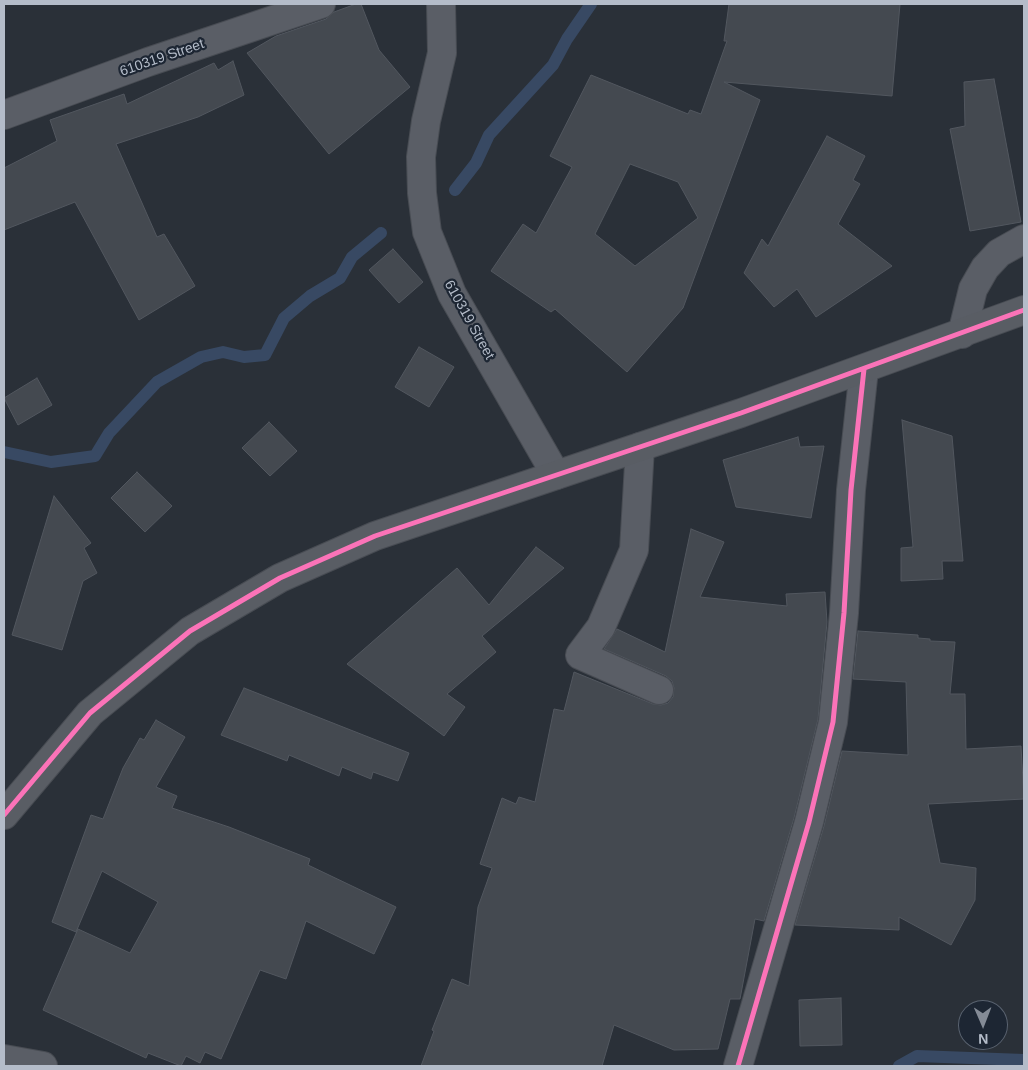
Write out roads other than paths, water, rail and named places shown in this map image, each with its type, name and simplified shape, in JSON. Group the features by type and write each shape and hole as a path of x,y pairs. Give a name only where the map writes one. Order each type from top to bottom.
{"street":[{"name":"610319 Street","path":"4,115 148,62 321,4"},
{"name":"610319 Street","path":"441,4 442,53 426,121 421,157 422,193 427,232 452,294 556,476"},
{"path":"962,334 973,289 985,268 1000,253 1024,239"},
{"path":"4,815 90,713 190,632 280,578 375,536 640,447 962,334 1024,310"},
{"path":"738,1066 809,822 833,722 844,613 851,490 864,368"},
{"path":"640,447 634,550 601,627 580,655 659,690"},
{"path":"4,1059 43,1066"}],"waterway":[{"path":"455,190 476,163 489,135 553,65 567,39 591,4"},
{"path":"4,452 51,462 95,456 109,433 157,382 201,357 223,352 244,357 265,355 284,318 310,296 340,278 352,257 381,233"},
{"path":"899,1066 917,1056 1024,1060"}]}
